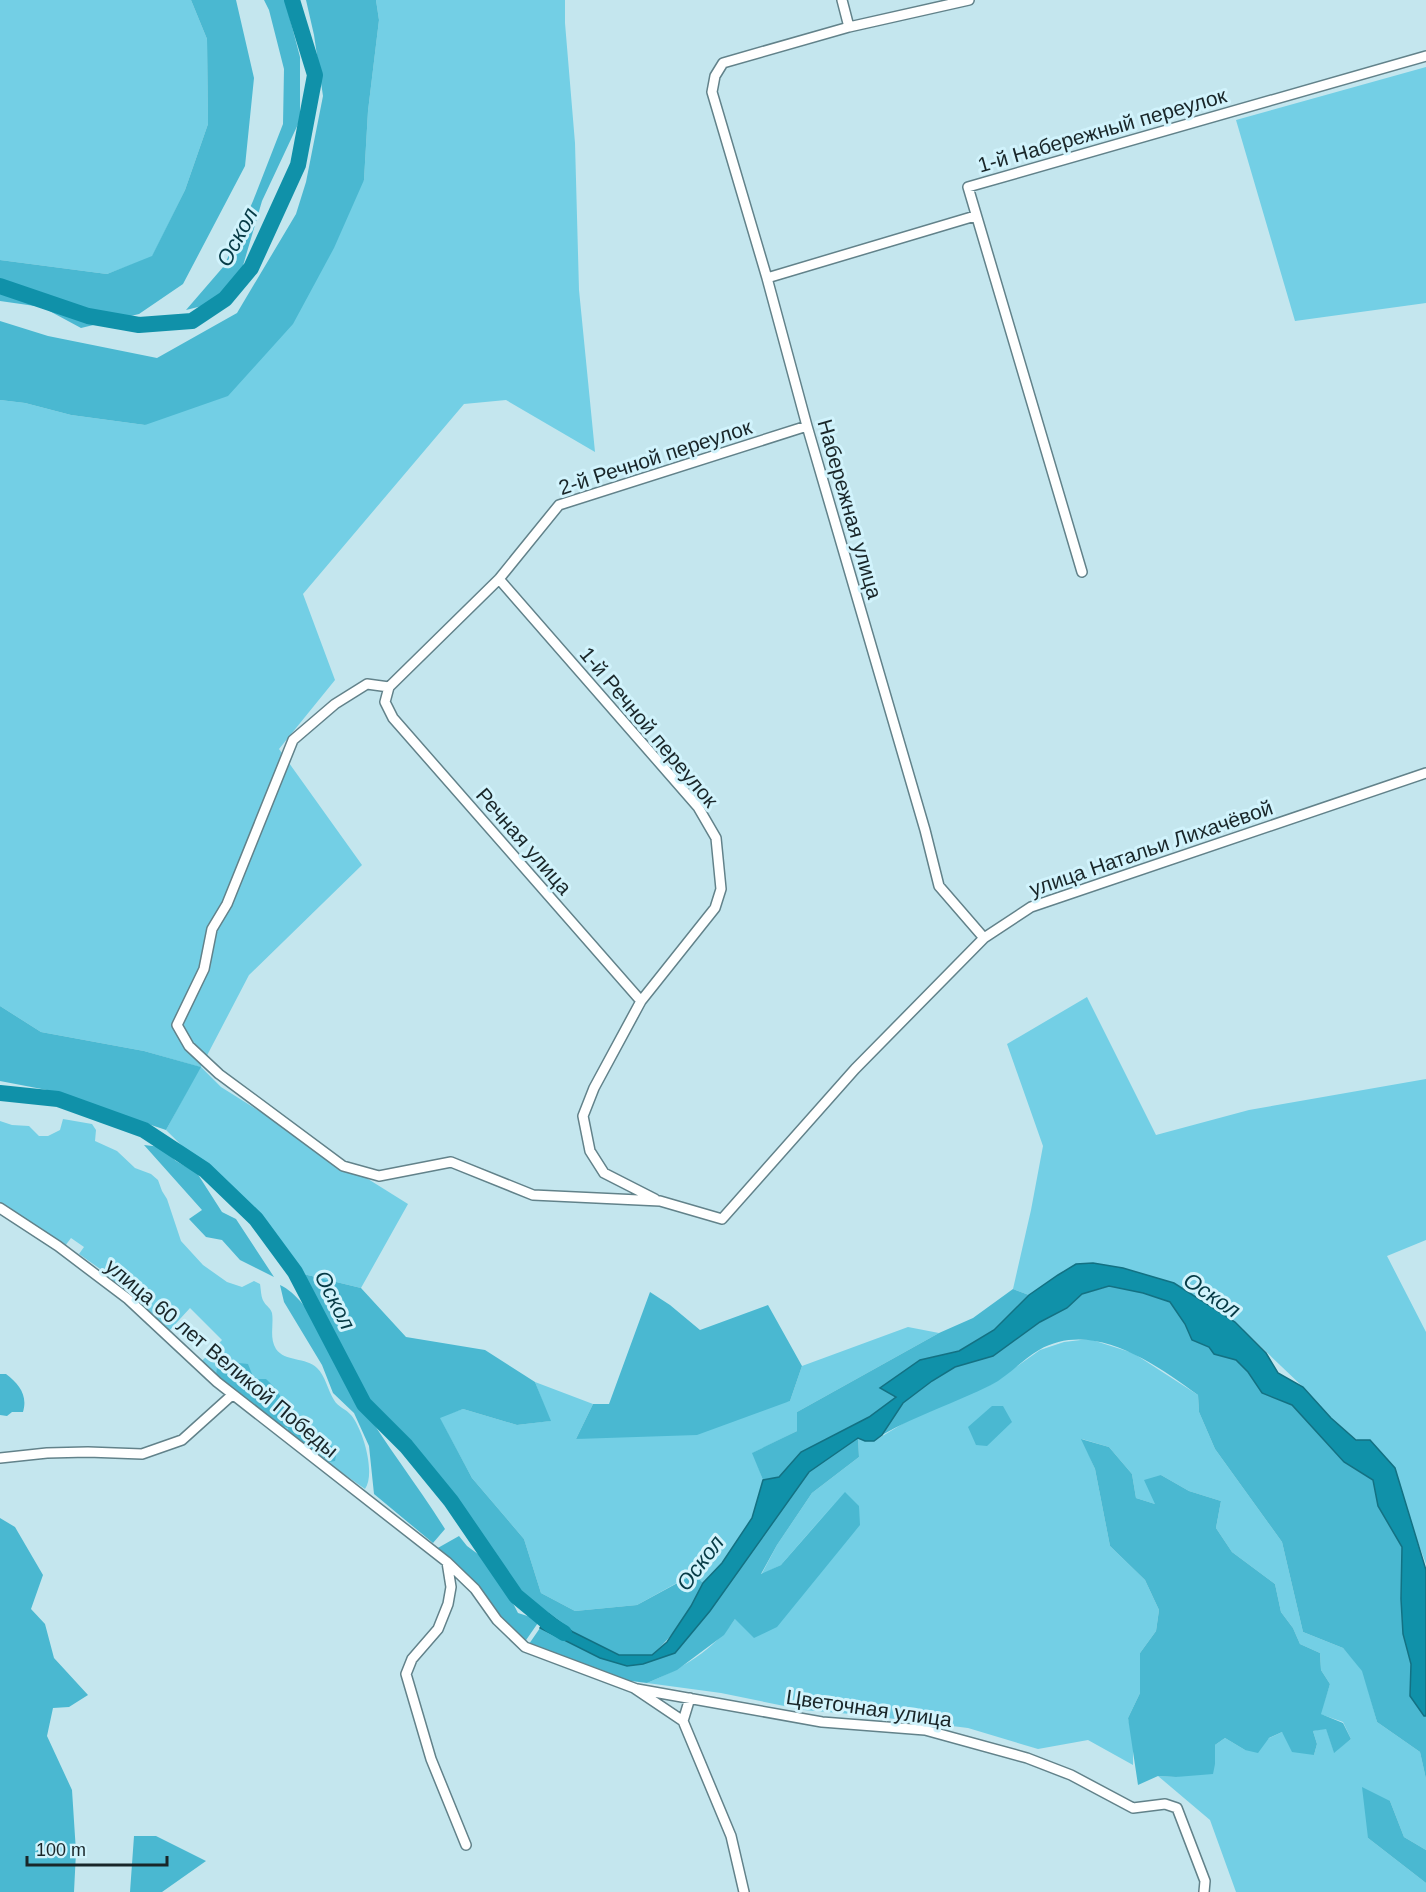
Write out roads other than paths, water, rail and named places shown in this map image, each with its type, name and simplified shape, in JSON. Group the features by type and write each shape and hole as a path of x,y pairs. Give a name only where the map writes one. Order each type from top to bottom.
{"street":[{"path":"842,0 849,27 969,0"},
{"name":"Набережная улица","path":"849,27 723,63 715,76 712,92 925,830 939,886 984,939"},
{"name":"1-й Набережный переулок","path":"1082,572 968,187 1426,56"},
{"path":"767,278 975,216"},
{"name":"2-й Речной переулок","path":"388,687 499,579 559,505 807,426"},
{"name":"1-й Речной переулок","path":"499,579 698,807 716,838 721,889 715,908 641,1001 594,1088 583,1116 590,1151 604,1173 660,1201"},
{"path":"388,687 367,684 335,704 294,740 227,904 212,929 204,969 177,1025 189,1046 219,1074 344,1166 380,1176 451,1162 533,1195 660,1201"},
{"name":"Речная улица","path":"388,687 385,702 393,718 641,1001"},
{"name":"улица Натальи Лихачёвой","path":"660,1201 722,1219 855,1069 984,939 1031,907 1426,773"},
{"name":"улица 60 лет Великой Победы","path":"0,1208 58,1246 128,1299 232,1395 447,1562 475,1589 497,1620 525,1647 634,1688 683,1721"},
{"path":"0,1458 88,1452 142,1454 182,1440 232,1395"},
{"path":"447,1562 451,1587 448,1604 438,1629 412,1659 406,1674 431,1759 466,1845"},
{"name":"Цветочная улица","path":"634,1688 822,1722 925,1730 1027,1758 1071,1775 1132,1808 1165,1804 1177,1808 1205,1881 1204,1892"},
{"path":"690,1698 683,1721 731,1836 744,1892"}],"waterway":[{"name":"Оскол","path":"0,286 88,316 139,325 192,321 225,299 251,268 298,165 315,75 292,0"},
{"name":"Оскол","path":"0,1093 58,1099 144,1130 205,1170 256,1219 295,1272 364,1404 406,1446 451,1501 516,1596 564,1633"}]}
